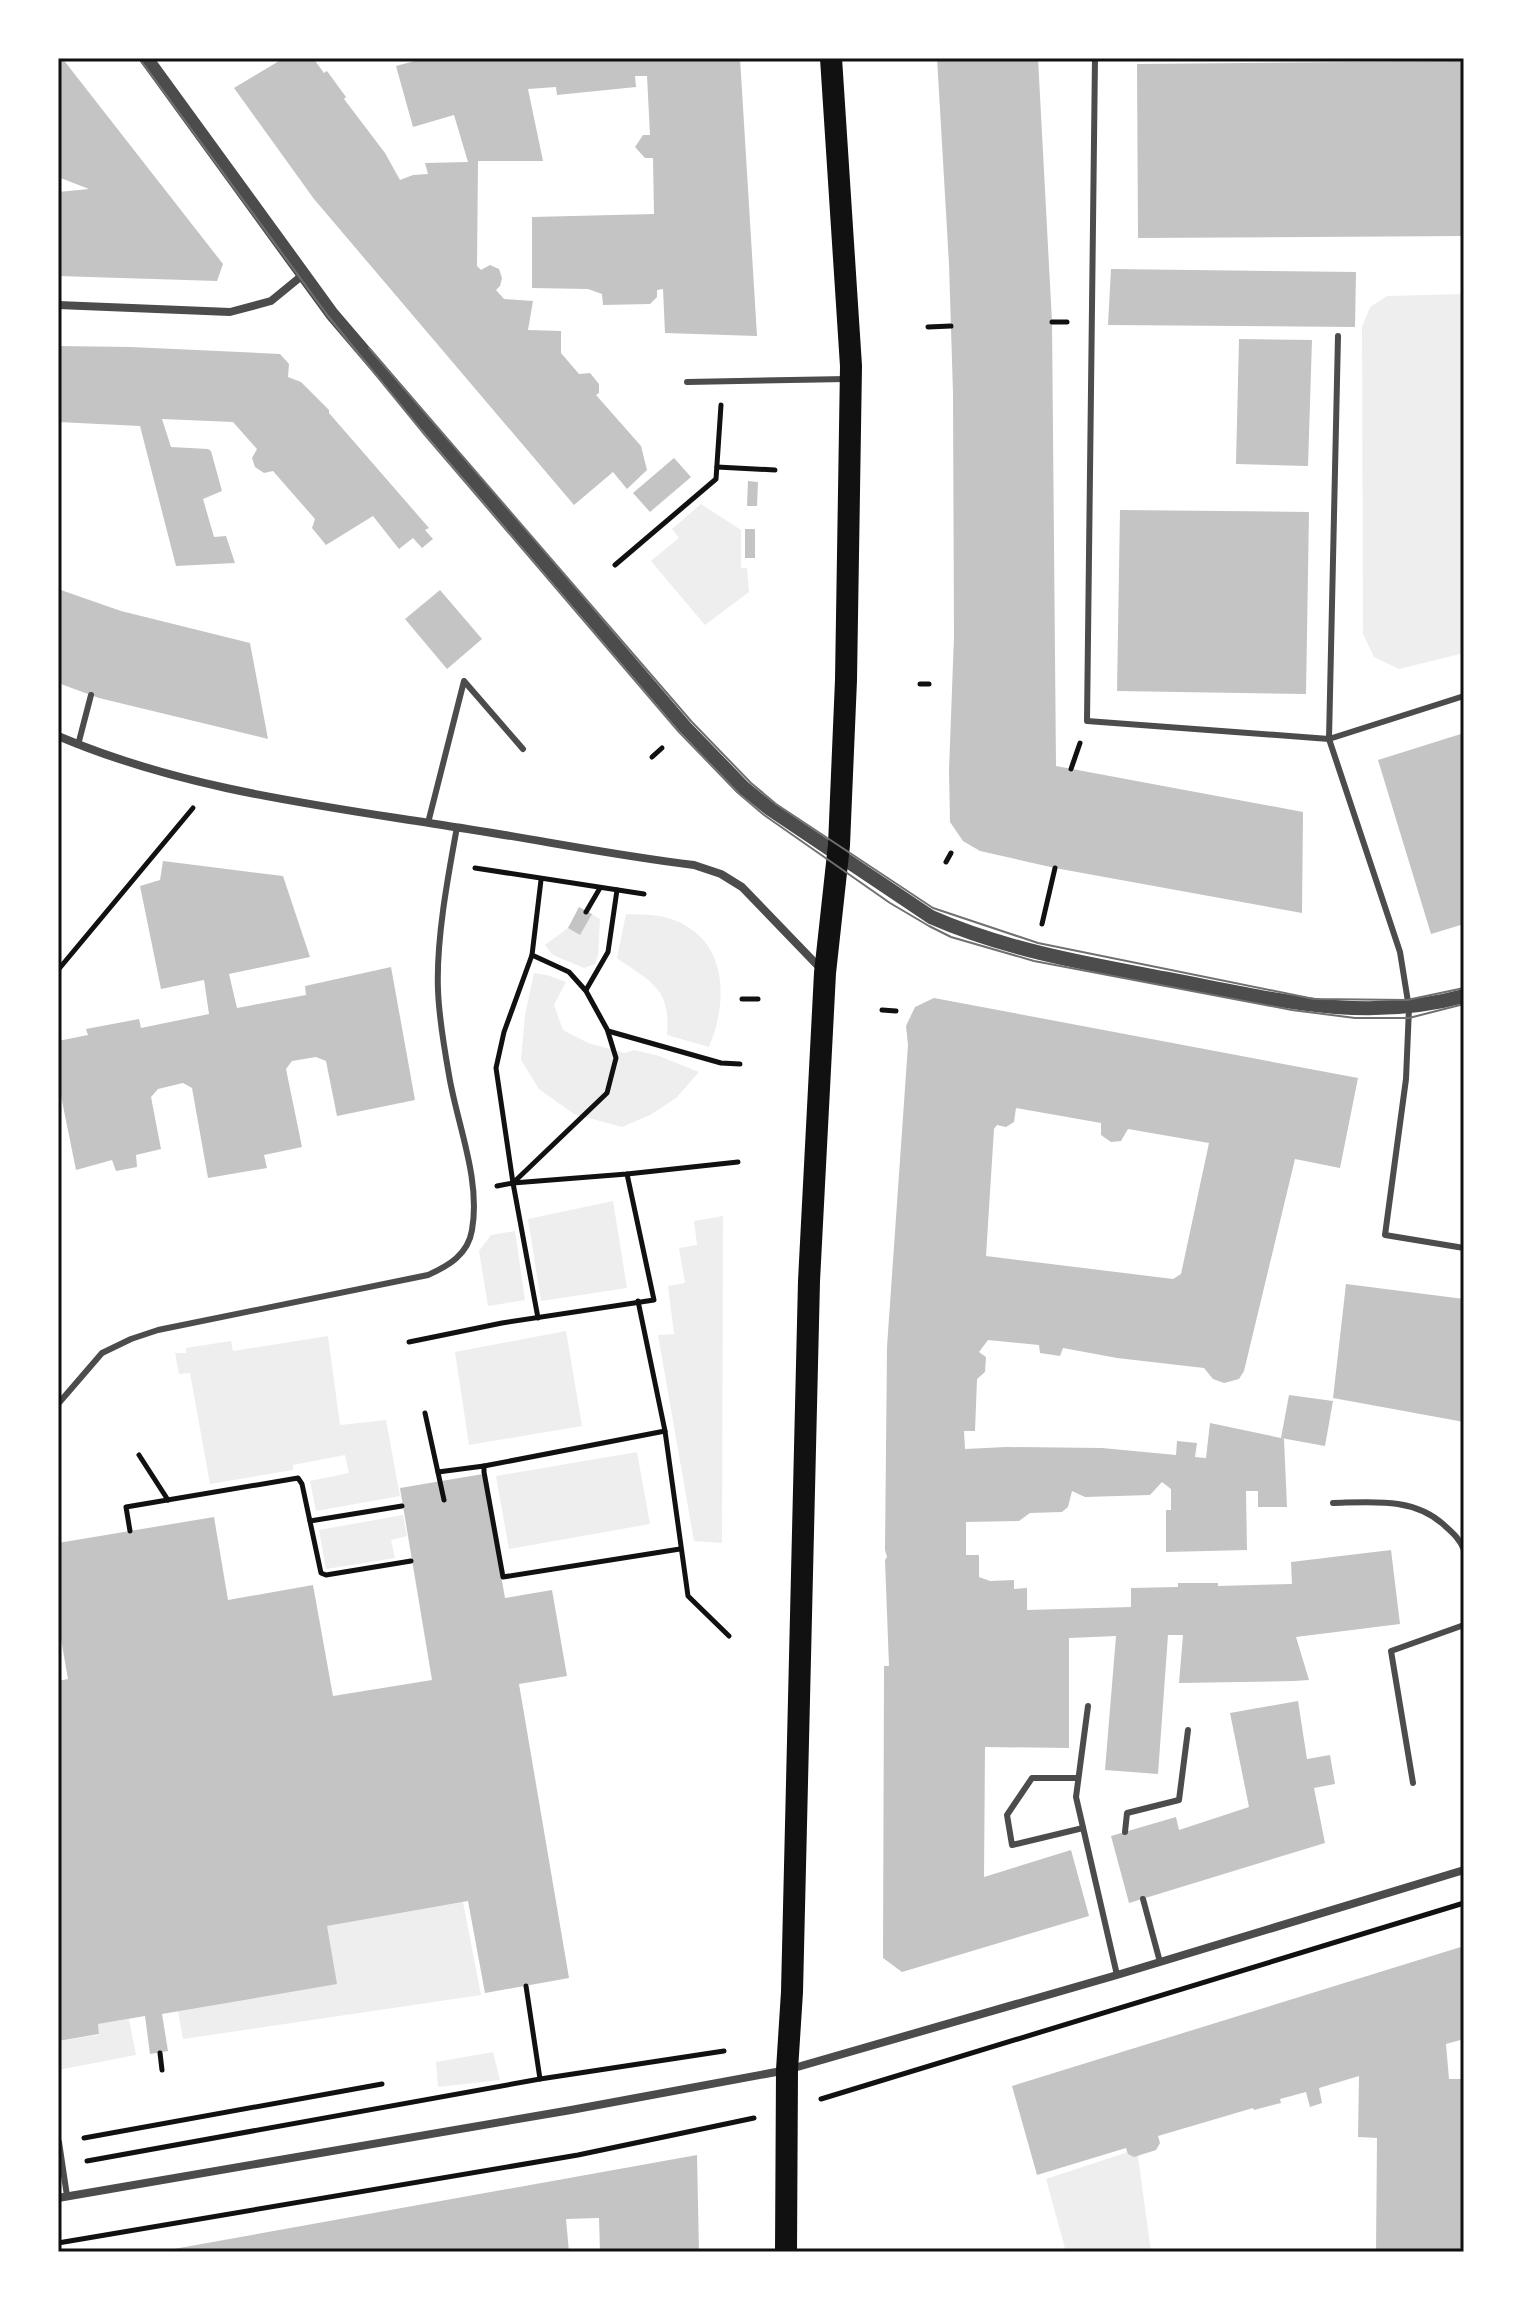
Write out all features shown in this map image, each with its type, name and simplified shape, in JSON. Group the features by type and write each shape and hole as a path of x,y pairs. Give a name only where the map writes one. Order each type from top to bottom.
{"highway":[{"path":"786,2252 787,2070 792,1992 809,1281 825,973 838,857 846,680 851,379 831,58"}],"street":[{"path":"146,58 332,314 685,727 762,802 838,857 931,917 1035,952 1307,1005 1355,1009 1409,1008 1464,996"},
{"path":"58,305 230,312 271,301 304,274"},
{"path":"58,736 198,783 305,804 694,865 721,874 742,887 825,973"},
{"path":"62,2197 787,2070 1464,1870"}],"lane":[{"path":"1095,58 1087,721 1329,739 1464,696"},
{"path":"1338,336 1329,739 1400,952 1409,1008 1406,1079 1385,1235 1464,1248"},
{"path":"687,382 851,379"},
{"path":"428,823 464,681 523,749"},
{"path":"78,745 91,695"},
{"path":"58,1404 102,1353 131,1339 158,1330 428,1275 447,1267 464,1251 472,1233 473,1191 448,1074 438,989 450,863 457,827"},
{"path":"1333,1503 1406,1504 1435,1517 1460,1540 1464,1550"},
{"path":"1413,1783 1391,1651 1464,1625"},
{"path":"1088,1706 1076,1797 1117,1975"},
{"path":"1125,1832 1127,1813 1179,1800 1188,1730"},
{"path":"1078,1778 1032,1778 1007,1815 1012,1845 1083,1828"},
{"path":"1143,1899 1160,1962"},
{"path":"59,2142 62,2197"}],"path":[{"path":"928,327 951,326"},
{"path":"615,565 716,479 722,382"},
{"path":"717,467 775,470"},
{"path":"920,684 929,684"},
{"path":"652,757 662,748"},
{"path":"58,970 197,803"},
{"path":"946,862 951,853"},
{"path":"450,863 541,880 644,894"},
{"path":"1035,952 1055,868"},
{"path":"538,1318 496,1068 504,1032 532,955 541,880"},
{"path":"586,912 600,888"},
{"path":"586,991 608,952 617,890"},
{"path":"513,1183 607,1093 616,1058 608,1031 586,991 569,972 532,955"},
{"path":"742,999 758,999"},
{"path":"882,1010 896,1011"},
{"path":"608,1031 707,1059 740,1064"},
{"path":"473,1191 513,1183 738,1162"},
{"path":"409,1342 654,1300 627,1174"},
{"path":"638,1301 665,1431 688,1596 729,1636"},
{"path":"425,1413 444,1500"},
{"path":"438,1472 665,1431"},
{"path":"139,1455 168,1500"},
{"path":"484,1466 503,1577 680,1549"},
{"path":"130,1531 126,1507 298,1478 302,1484 321,1573 326,1575 411,1561"},
{"path":"310,1521 402,1506"},
{"path":"526,1986 540,2079"},
{"path":"160,2053 162,2070"},
{"path":"59,2142 382,2084"}],"shaded area":[{"path":"1464,294 1464,653 1399,669 1374,657 1363,634 1362,327 1370,307 1387,296"},
{"path":"701,504 741,530 741,568 747,568 749,592 705,625 651,561 679,538 672,529"},
{"path":"592,914 600,919 595,964 584,968 553,955 545,945 568,928 580,934"},
{"path":"626,914 660,916 685,925 701,937 711,952 721,988 716,1028 709,1047 667,1035 666,1007 657,988 617,958"},
{"path":"534,973 566,982 554,1005 563,1030 588,1043 625,1053 634,1050 659,1056 699,1072 676,1098 650,1115 622,1127 574,1114 539,1089 521,1060 525,1015"},
{"path":"613,1201 627,1288 541,1301 528,1219"},
{"path":"723,1216 722,1543 694,1541 658,1335 674,1334 668,1286 685,1283 679,1248 697,1245 694,1221"},
{"path":"515,1231 525,1300 488,1306 479,1251 491,1235"},
{"path":"566,1331 582,1426 469,1445 455,1352"},
{"path":"328,1336 340,1425 386,1420 400,1496 316,1511 310,1481 349,1473 345,1455 293,1465 293,1470 210,1484 190,1373 179,1374 175,1353 186,1353 186,1348 231,1341 233,1351"},
{"path":"637,1452 650,1524 509,1549 496,1476"},
{"path":"403,1515 407,1536 391,1540 395,1558 326,1569 319,1530"},
{"path":"463,1902 481,1995 183,2039 178,2011 327,1926"},
{"path":"129,2019 136,2055 58,2070 58,2041 99,2035 98,2024"},
{"path":"493,2052 500,2080 438,2087 436,2062"},
{"path":"1137,2149 1151,2252 1066,2252 1046,2179"}],"building":[{"path":"58,58 62,58 223,264 217,281 58,276 58,192 89,189 58,177"},
{"path":"284,58 313,58 324,73 327,71 385,153 400,180 428,174 425,163 468,162 454,115 413,127 396,66 426,58 740,58 757,336 665,333 663,289 657,290 657,297 650,304 603,305 602,294 588,289 532,288 532,217 654,214 653,158 645,158 635,147 643,135 650,135 647,76 635,76 636,87 557,95 556,87 528,89 543,161 478,161 477,266 481,270 490,265 499,269 502,278 496,290 504,299 533,301 528,330 561,331 561,353 579,374 590,373 599,384 596,395 641,446 647,470 627,489 613,472 574,505 314,199 234,88"},
{"path":"937,58 1038,58 1052,322 1056,766 1303,812 1302,913 1055,868 980,851 963,841 950,822 954,636 953,393"},
{"path":"1464,61 1464,236 1138,238 1137,64"},
{"path":"1111,269 1356,272 1355,327 1108,325"},
{"path":"1239,339 1312,340 1308,466 1236,464"},
{"path":"58,346 280,354 289,364 288,377 301,382 329,410 429,528 425,530 433,539 422,548 413,538 399,549 373,516 326,545 312,528 315,519 273,471 264,473 255,467 252,458 257,449 233,422 162,419 171,447 211,451 222,491 203,499 214,537 226,536 235,563 176,566 140,426 58,422"},
{"path":"674,458 691,477 650,512 633,493"},
{"path":"748,481 758,482 757,506 747,506"},
{"path":"1120,510 1309,512 1306,694 1117,691"},
{"path":"745,529 755,529 755,558 745,558"},
{"path":"58,589 121,611 250,643 268,739 99,698 58,683"},
{"path":"440,590 482,639 447,669 405,619"},
{"path":"1464,733 1464,924 1431,934 1378,760"},
{"path":"163,861 283,876 310,957 229,974 237,1008 306,995 305,986 391,967 415,1100 337,1116 326,1061 316,1057 292,1061 286,1069 302,1147 264,1155 267,1168 208,1178 192,1088 183,1083 158,1089 151,1097 161,1149 136,1155 137,1167 116,1171 112,1160 76,1170 58,1081 58,1041 88,1035 86,1029 139,1019 141,1028 209,1014 204,980 161,989 140,886 160,880"},
{"path":"579,907 592,914 580,935 568,928"},
{"path":"934,998 1358,1078 1340,1168 1295,1159 1244,1371 1239,1379 1224,1383 1213,1379 1204,1368 1063,1348 1060,1356 1040,1353 1039,1345 988,1340 979,1352 986,1357 985,1372 977,1379 975,1431 964,1431 965,1449 1102,1448 1176,1455 1177,1441 1197,1443 1195,1457 1206,1458 1210,1423 1281,1438 1284,1439 1287,1507 1258,1507 1258,1491 1246,1491 1247,1550 1166,1552 1166,1510 1171,1510 1171,1489 1162,1482 1150,1495 1085,1497 1072,1491 1068,1507 1062,1512 1030,1513 1019,1521 966,1522 966,1555 979,1555 979,1577 990,1581 1014,1580 1014,1589 1027,1588 1027,1610 1131,1607 1131,1588 1178,1587 1178,1583 1218,1583 1218,1586 1292,1584 1291,1562 1391,1550 1400,1624 1296,1637 1309,1680 1294,1681 1179,1683 1183,1635 1168,1635 1158,1774 1105,1770 1116,1636 1069,1638 1069,1748 985,1747 984,1877 1071,1850 1089,1916 902,1972 883,1958 884,1666 889,1666 885,1560 887,1347 908,1045 906,1026 915,1007","holes":["1016,1108 1101,1123 1101,1135 1111,1142 1121,1141 1128,1129 1209,1143 1181,1274 1173,1279 986,1256 994,1129 997,1125 1006,1127 1014,1122"]},
{"path":"1346,1284 1464,1299 1464,1422 1333,1398"},
{"path":"1289,1395 1333,1401 1325,1446 1281,1438"},
{"path":"483,1474 505,1598 552,1590 567,1676 519,1684 569,1978 485,1993 468,1901 327,1926 337,1984 162,2014 168,2051 150,2054 145,2016 98,2024 99,2034 58,2041 58,1681 68,1679 58,1622 58,1543 214,1517 228,1600 313,1585 333,1696 432,1680 400,1488"},
{"path":"1298,1701 1307,1759 1330,1755 1335,1784 1314,1788 1325,1843 1129,1903 1111,1836 1176,1817 1179,1830 1249,1807 1230,1713"},
{"path":"1464,1946 1464,2039 1446,2044 1449,2079 1464,2079 1464,2252 1376,2252 1377,2138 1358,2137 1359,2076 1319,2088 1322,2103 1310,2107 1306,2092 1280,2099 1281,2103 1253,2108 1158,2136 1160,2143 1156,2150 1134,2157 1128,2154 1126,2148 1037,2175 1012,2086"},
{"path":"697,2155 699,2252 600,2252 599,2218 566,2219 569,2252 157,2252"}],"tram line":[{"path":"139,58 328,316 425,435 679,732 737,792 764,815 890,903 929,926 951,937 1034,961 1292,1010 1355,1018 1409,1018 1464,1004"},
{"path":"369,348 691,721 751,783 776,804 933,908 1038,943 1314,999 1407,1000 1464,988"}]}
